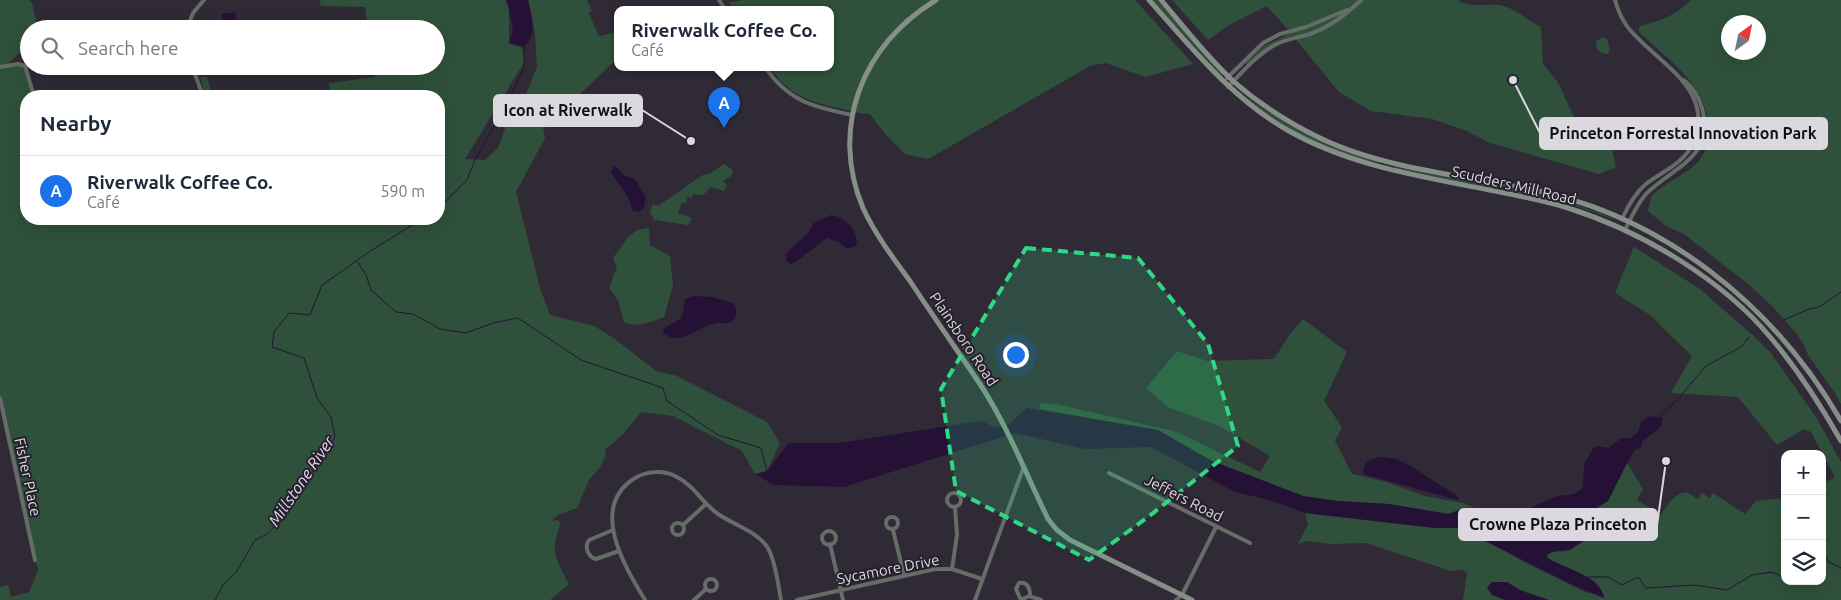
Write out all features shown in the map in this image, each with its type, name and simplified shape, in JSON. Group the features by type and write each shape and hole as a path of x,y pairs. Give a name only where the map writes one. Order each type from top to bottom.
{"main road":[{"name":"Plainsboro Road","path":"936,0 917,11 903,23 878,51 861,84 852,115 850,143 852,167 858,193 867,216 884,244 979,382 1004,424 1048,519 1065,537 1183,598 1192,600"},
{"name":"Scudders Mill Road","path":"1150,0 1228,87 1250,106 1288,131 1317,146 1388,169 1570,209 1646,240 1689,266 1716,287 1770,337 1803,379 1841,440"},
{"name":"Scudders Mill Road","path":"1161,0 1234,81 1275,112 1331,143 1362,154 1551,194 1588,205 1629,222 1686,253 1715,274 1751,305 1780,334 1825,393 1841,421"}],"street":[{"path":"190,20 193,13 204,0"},
{"path":"1228,87 1264,52 1273,46 1317,31 1361,0"},
{"path":"1614,0 1621,16 1631,31 1690,90 1697,105 1698,122 1693,141 1686,154 1639,190 1622,219"},
{"path":"1223,82 1263,43 1280,34 1314,24 1353,7"},
{"path":"1314,24 1317,31"},
{"path":"0,67 20,64"},
{"path":"768,71 781,87 799,100 819,108 852,115"},
{"path":"28,75 32,90"},
{"path":"195,75 201,90"},
{"path":"1625,230 1645,195 1687,163 1699,147 1704,125 1701,102 1688,83 1678,76"},
{"name":"Fisher Place","path":"0,398 35,560"},
{"path":"975,600 1024,466"},
{"path":"645,600 625,566 619,551 613,530 612,514 617,496 629,482 644,474 659,472 677,476 688,484 706,504 726,519 756,536 765,545 770,554 781,600"},
{"name":"Jeffers Road","path":"1109,473 1250,543"},
{"path":"683,525 706,504"},
{"path":"952,569 958,532 955,506"},
{"path":"1176,600 1183,598 1216,527"},
{"path":"613,530 589,540 586,548 590,556 596,559 619,551"},
{"path":"893,530 904,575"},
{"path":"830,544 843,600"},
{"name":"Sycamore Drive","path":"797,600 935,569 952,569 982,579"},
{"path":"1030,596 1027,585 1024,582 1020,583 1016,589 1021,600 1030,596 1041,600"},
{"path":"694,600 706,590"}],"highlighted area":[{"path":"1026,248 1138,258 1208,344 1238,446 1148,517 1089,560 956,491 941,389"}],"green space":[{"path":"0,0 29,0 32,3 36,20 20,20 20,53 6,66 20,65 20,75 27,75 32,90 20,90 20,225 445,225 445,90 330,90 329,83 375,77 375,75 445,75 445,20 367,20 365,7 321,6 319,0 505,0 509,8 509,43 522,48 525,61 465,159 485,160 498,148 507,123 516,119 537,67 535,33 528,0 587,0 592,11 588,12 599,36 614,33 614,62 543,129 545,138 516,192 540,288 550,315 594,326 615,339 656,371 677,376 767,422 780,443 767,471 755,474 742,451 673,416 641,412 624,433 605,450 606,455 600,467 589,480 577,508 558,515 551,521 557,520 560,522 555,542 555,553 569,584 550,600 0,600 0,587 8,585 11,597 29,592 38,570 0,398"},
{"path":"744,0 1135,0 1193,64 1145,77 1106,63 1092,65 928,159 905,154 886,135 870,114 831,106 801,96 785,85 772,71 834,71 834,6 731,6 729,2"},
{"path":"1152,0 1157,0 1223,74 1221,75"},
{"path":"1172,0 1458,0 1475,5 1501,5 1507,7 1541,27 1543,64 1558,82 1586,144 1611,143 1616,167 1599,174 1490,143 1467,131 1432,119 1371,111 1339,92 1293,36 1268,47 1247,65 1245,63 1264,46 1291,33 1267,6 1229,25 1208,40"},
{"path":"1691,0 1841,0 1841,404 1808,355 1797,334 1773,307 1748,284 1684,234 1666,226 1648,211 1652,196 1659,189 1695,165 1702,157 1708,141 1707,113 1702,99 1685,75 1638,29 1641,26 1668,17"},
{"path":"1603,37 1607,39 1610,50 1607,54 1597,49 1596,41"},
{"path":"200,77 207,77 211,90 204,90"},
{"path":"1234,87 1284,122 1339,148 1378,161 1377,163 1341,154 1308,139 1269,116"},
{"path":"724,164 733,170 731,176 723,181 727,185 724,191 711,187 703,195 693,194 692,198 687,197 686,203 682,202 678,213 692,218 688,225 654,220 650,212 653,204 658,206 703,175 709,174"},
{"path":"1394,167 1532,193 1559,200 1586,208 1612,219 1565,202 1394,169"},
{"path":"649,228 650,245 670,256 673,285 664,317 644,324 629,324 624,322 618,300 609,288 617,267 613,258 628,237 637,230"},
{"path":"1634,247 1700,289 1770,352 1816,417 1841,462 1841,600 1463,600 1467,573 1462,570 1451,571 1366,543 1331,544 1308,541 1298,544 1308,524 1305,513 1435,528 1474,528 1478,530 1478,536 1524,562 1583,591 1603,597 1596,583 1591,579 1552,561 1547,556 1551,552 1566,551 1585,540 1606,539 1608,535 1604,529 1590,518 1589,512 1608,501 1627,463 1643,489 1637,500 1661,515 1677,495 1686,492 1698,499 1702,493 1710,498 1713,493 1745,514 1756,501 1781,498 1781,585 1826,585 1826,482 1835,477 1826,460 1826,450 1821,450 1811,432 1804,429 1777,445 1738,397 1671,393 1692,356 1650,315 1615,293"},
{"path":"1303,319 1347,352 1324,401 1342,427 1335,441 1352,474 1383,481 1425,496 1463,503 1527,530 1527,535 1514,540 1480,523 1472,515 1462,510 1448,514 1389,504 1337,501 1303,496 1212,461 1158,430 1039,409 1041,403 1056,404 1177,432 1260,472 1270,456 1221,427 1168,407 1146,388 1177,351 1207,361 1274,359 1290,334"}],"shaded area":[{"path":"507,0 528,0 533,25 531,37 524,47 509,43 513,30"},
{"path":"235,12 237,20 223,20 221,14"},
{"path":"614,166 625,176 635,179 646,197 644,208 639,212 633,211 628,197 611,173"},
{"path":"831,215 841,218 850,226 856,236 856,246 848,249 838,242 827,238 794,263 787,262 785,254 808,233 814,223"},
{"path":"693,296 712,297 733,303 737,311 735,317 730,322 713,324 683,337 677,338 664,334 663,329 682,316 685,299"},
{"path":"1027,408 1158,430 1212,461 1303,496 1337,501 1389,504 1448,514 1467,507 1482,523 1514,540 1527,535 1524,515 1528,509 1557,496 1573,494 1581,490 1583,486 1584,464 1594,447 1609,448 1621,438 1631,438 1638,432 1641,422 1649,416 1663,418 1658,429 1642,442 1642,447 1635,450 1608,501 1590,512 1592,519 1608,535 1607,539 1585,540 1570,550 1547,554 1547,558 1590,579 1602,591 1604,598 1573,585 1479,538 1478,530 1474,528 1435,528 1305,513 1269,500 1235,492 1151,447 1085,449 1015,433 844,487 774,485 755,474 767,471 789,443 839,443 980,421 1000,427 1009,424"},
{"path":"1376,458 1396,459 1407,464 1456,495 1459,499 1363,474 1366,463"},
{"path":"1492,582 1507,582 1520,590 1549,600 1505,600 1492,595 1487,588"}],"waterway":[{"name":"Millstone River","path":"445,202 467,180 475,160 506,106 524,67 524,47"},
{"name":"Millstone River","path":"215,600 223,585 237,571 255,540 267,534 277,524 335,437 331,417 317,398 304,358 272,347 274,332 289,313 310,315 322,285 412,225"},
{"path":"358,262 366,275 371,290 396,312 413,314 440,329 466,333 493,323 518,318 581,360 663,388 667,401 718,435 761,448 767,471"},
{"path":"1782,321 1809,309 1819,307 1841,292"},
{"path":"1658,418 1677,400 1706,366 1741,347 1749,337"},
{"path":"1826,557 1829,562 1841,568"},
{"path":"1588,577 1608,577 1622,585 1638,577 1646,588 1695,585 1727,590 1752,575 1772,572 1781,576"}],"place":[{"name":"Princeton Forrestal Innovation Park","path":"1513,80"},
{"name":"Riverwalk Coffee Co.","path":"724,128"},
{"name":"Icon at Riverwalk","path":"691,141"},
{"name":"Crowne Plaza Princeton","path":"1666,461"}]}
